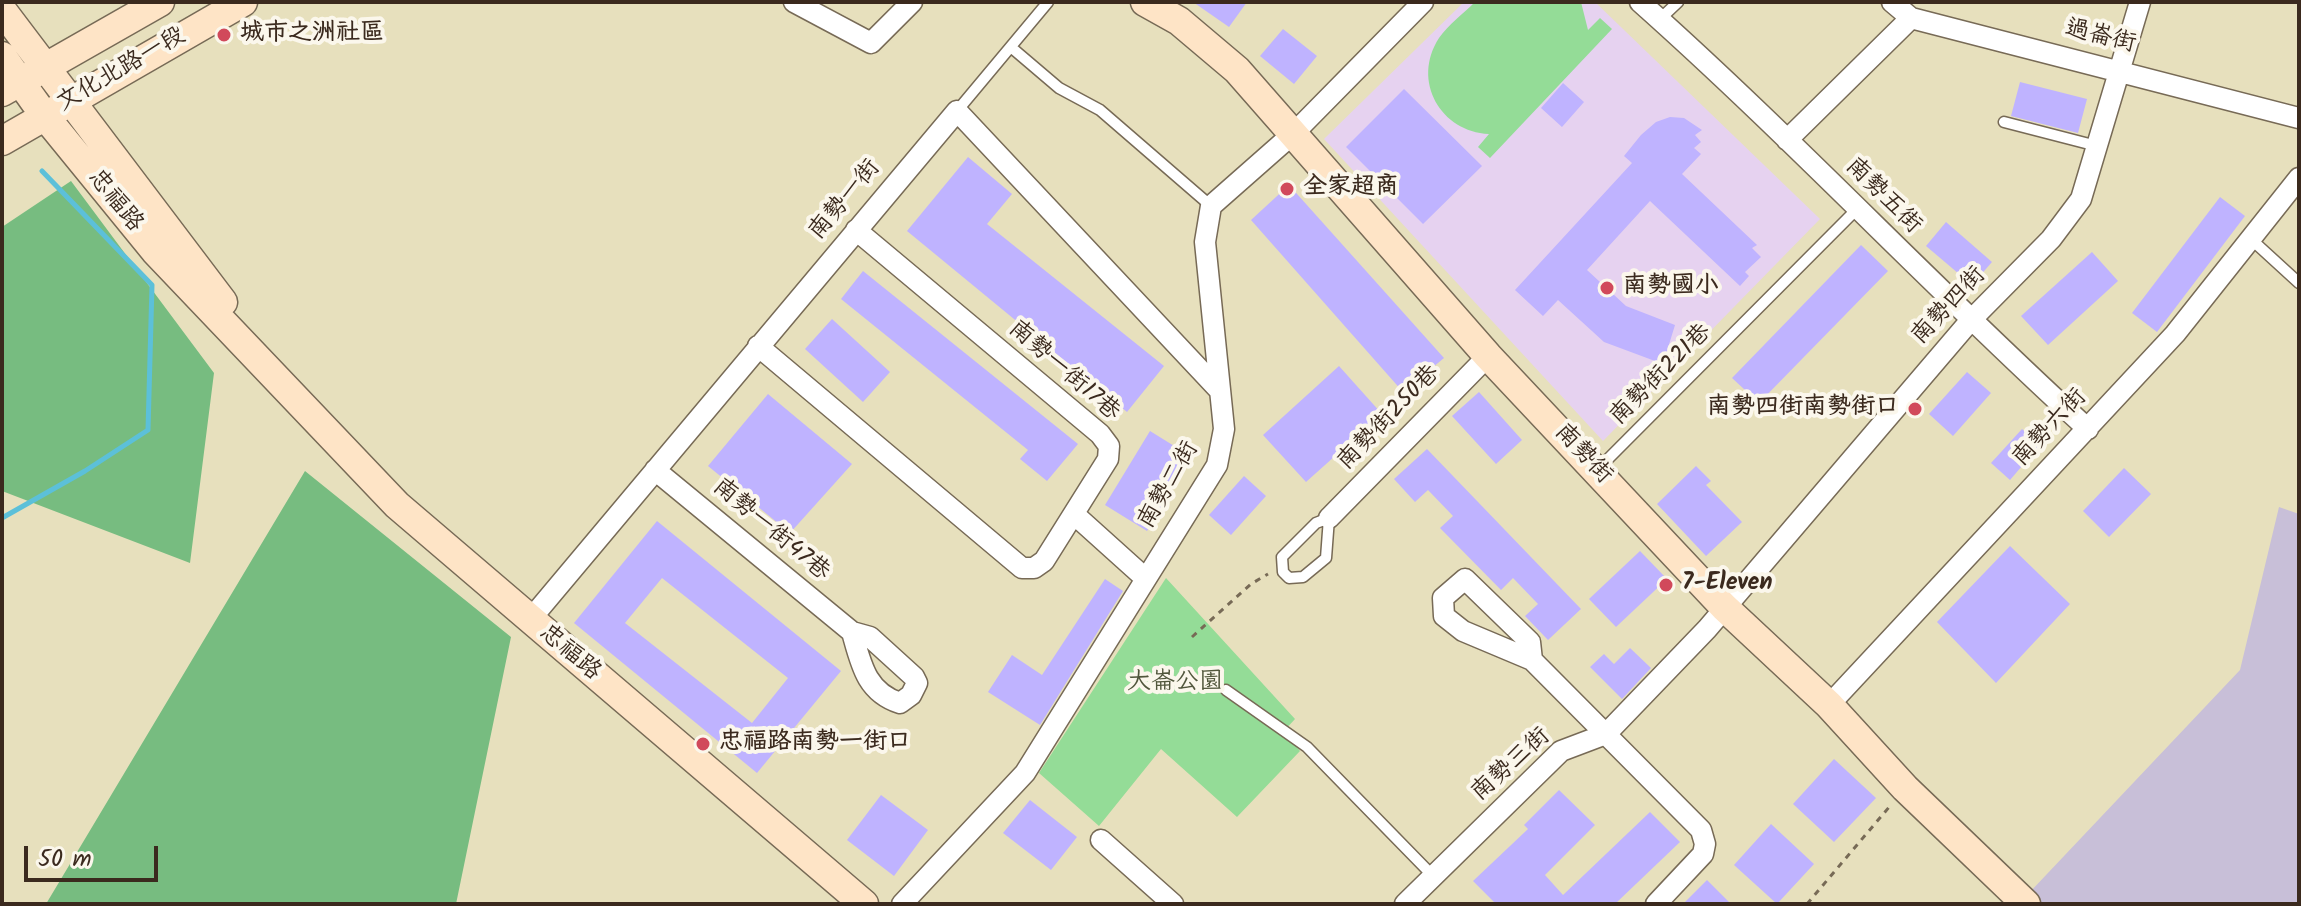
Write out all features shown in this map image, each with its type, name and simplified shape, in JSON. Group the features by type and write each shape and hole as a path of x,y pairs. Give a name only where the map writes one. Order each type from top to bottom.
{"main road":[{"name":"文化北路一段","path":"11,86 160,2"},
{"name":"文化北路一段","path":"2,141 243,2"},
{"name":"南勢街","path":"1145,2 1179,21 1237,70 1295,132 1488,356 1724,607 1829,705 1905,788 2026,904"},
{"name":"忠福路","path":"2,10 183,246 235,328 286,391 397,505 529,621 864,904"},
{"name":"忠福路","path":"2,56 11,86 44,115 155,251 235,328"}],"street":[{"path":"794,2 871,43 912,2"},
{"path":"1211,206 1295,132 1423,2"},
{"name":"南勢五街","path":"1640,2 1858,208 1970,321 2088,429"},
{"name":"過崙街","path":"1892,2 1911,18 2299,118"},
{"name":"南勢四街","path":"1724,607 1970,321 2051,239 2081,199 2140,2"},
{"path":"1787,140 1911,18"},
{"path":"957,111 1220,391"},
{"name":"南勢一街","path":"529,621 957,111"},
{"name":"南勢六街","path":"1829,705 2175,334 2299,178"},
{"name":"南勢二街","path":"902,904 1025,773 1145,578 1196,504 1217,465 1224,429 1205,242 1211,206"},
{"name":"南勢一街17巷","path":"758,346 1022,568 1034,568 1044,561 1108,459 1109,446 1100,434 856,230"},
{"name":"南勢街250巷","path":"1329,518 1488,356"},
{"name":"南勢一街47巷","path":"655,470 852,632"},
{"path":"1075,515 1145,578"},
{"path":"1532,660 1530,642 1465,579 1443,598 1444,616 1463,631 1532,660 1701,830 1705,844 1697,863 1656,904"},
{"name":"南勢三街","path":"1405,904 1561,751 1606,734 1707,629 1724,607"},
{"path":"1101,840 1173,904"}],"lane":[{"path":"957,111 1048,2"},
{"path":"1659,20 1678,2"},
{"path":"1012,48 1059,88 1100,110 1211,206"},
{"path":"2004,122 2097,146"},
{"name":"南勢街221巷","path":"1596,470 1858,208"},
{"path":"2252,240 2299,283"},
{"path":"1329,518 1326,558 1296,579 1289,578 1282,567 1282,557 1316,523 1329,518"},
{"path":"1226,690 1307,747 1433,876"}],"path":[{"path":"1192,637 1251,584 1282,567"},
{"path":"1807,904 1905,788"}],"shaded area":[{"name":"南勢國小","path":"1464,2 1595,2 1820,219 1603,441 1324,139"},
{"path":"2279,507 2299,514 2299,904 2040,904 2029,893 2240,670"}],"green space":[{"path":"1475,2 1581,2 1588,30 1600,18 1612,29 1490,158 1478,147 1489,134 1472,131 1445,114 1430,87 1428,71 1431,54 1439,38"},
{"path":"71,181 214,373 190,563 2,491 2,227"},
{"path":"305,471 511,637 456,904 46,904"},
{"name":"大崙公園","path":"1166,578 1295,719 1284,731 1300,751 1237,817 1161,749 1099,826 1039,773"}],"building":[{"path":"1193,2 1247,2 1229,27"},
{"path":"1283,29 1317,56 1294,84 1260,56"},
{"path":"2020,82 2087,99 2078,133 2011,116"},
{"path":"1563,83 1584,102 1562,127 1541,108"},
{"path":"1404,89 1482,166 1423,224 1346,147"},
{"path":"1670,117 1684,118 1702,130 1695,135 1701,142 1694,148 1701,154 1682,174 1757,245 1752,248 1761,257 1745,272 1749,276 1740,286 1650,201 1587,270 1626,306 1675,325 1663,364 1604,342 1558,300 1543,316 1515,290 1632,163 1624,156 1641,135 1656,122"},
{"path":"968,157 1012,194 987,224 1164,366 1127,412 907,231"},
{"path":"1289,185 1444,358 1403,392 1251,220"},
{"path":"2220,197 2245,216 2157,332 2132,313"},
{"path":"1946,222 1992,262 1972,285 1926,246"},
{"path":"1861,245 1888,271 1759,403 1732,378"},
{"path":"2092,252 2118,281 2048,345 2021,316"},
{"path":"863,271 1078,444 1047,481 1020,459 1028,450 841,299"},
{"path":"832,319 890,372 863,402 805,349"},
{"path":"1339,366 1382,414 1306,482 1263,435"},
{"path":"1967,372 1991,393 1953,436 1929,414"},
{"path":"1479,392 1522,440 1496,464 1452,416"},
{"path":"768,394 852,464 790,533 708,466"},
{"path":"2022,429 2040,445 2010,480 1991,463"},
{"path":"1150,431 1192,457 1147,531 1105,505"},
{"path":"1427,449 1581,609 1548,640 1525,616 1538,604 1513,578 1501,590 1440,528 1453,516 1428,490 1415,502 1394,479"},
{"path":"1696,466 1711,481 1706,485 1742,522 1706,556 1657,504"},
{"path":"2124,468 2151,494 2109,537 2083,511"},
{"path":"1244,476 1266,496 1231,535 1209,515"},
{"path":"657,521 841,671 757,773 574,623","holes":["662,578 788,678 752,723 625,623"]},
{"path":"2010,546 2070,604 1996,683 1937,622"},
{"path":"1640,551 1667,579 1616,627 1589,599"},
{"path":"1105,579 1123,591 1040,725 988,692 1012,655 1042,675"},
{"path":"1630,648 1651,668 1622,699 1590,667 1604,654 1614,664"},
{"path":"1834,759 1876,798 1834,842 1793,804"},
{"path":"1559,790 1595,825 1545,875 1563,895 1650,812 1680,842 1615,904 1496,904 1473,881 1528,829 1524,825"},
{"path":"881,795 928,830 894,876 847,840"},
{"path":"1030,800 1077,837 1051,870 1003,833"},
{"path":"1771,824 1814,864 1777,904 1734,865"},
{"path":"1707,880 1731,904 1683,904"}],"waterway":[{"path":"2,518 85,471 148,430 152,285 42,171"}],"place":[{"name":"城市之洲社區","path":"224,35"},
{"name":"全家超商","path":"1287,189"},
{"name":"南勢國小","path":"1607,288"},
{"name":"南勢四街南勢街口","path":"1915,409"},
{"name":"7-Eleven","path":"1666,585"},
{"name":"忠福路南勢一街口","path":"703,744"}]}
